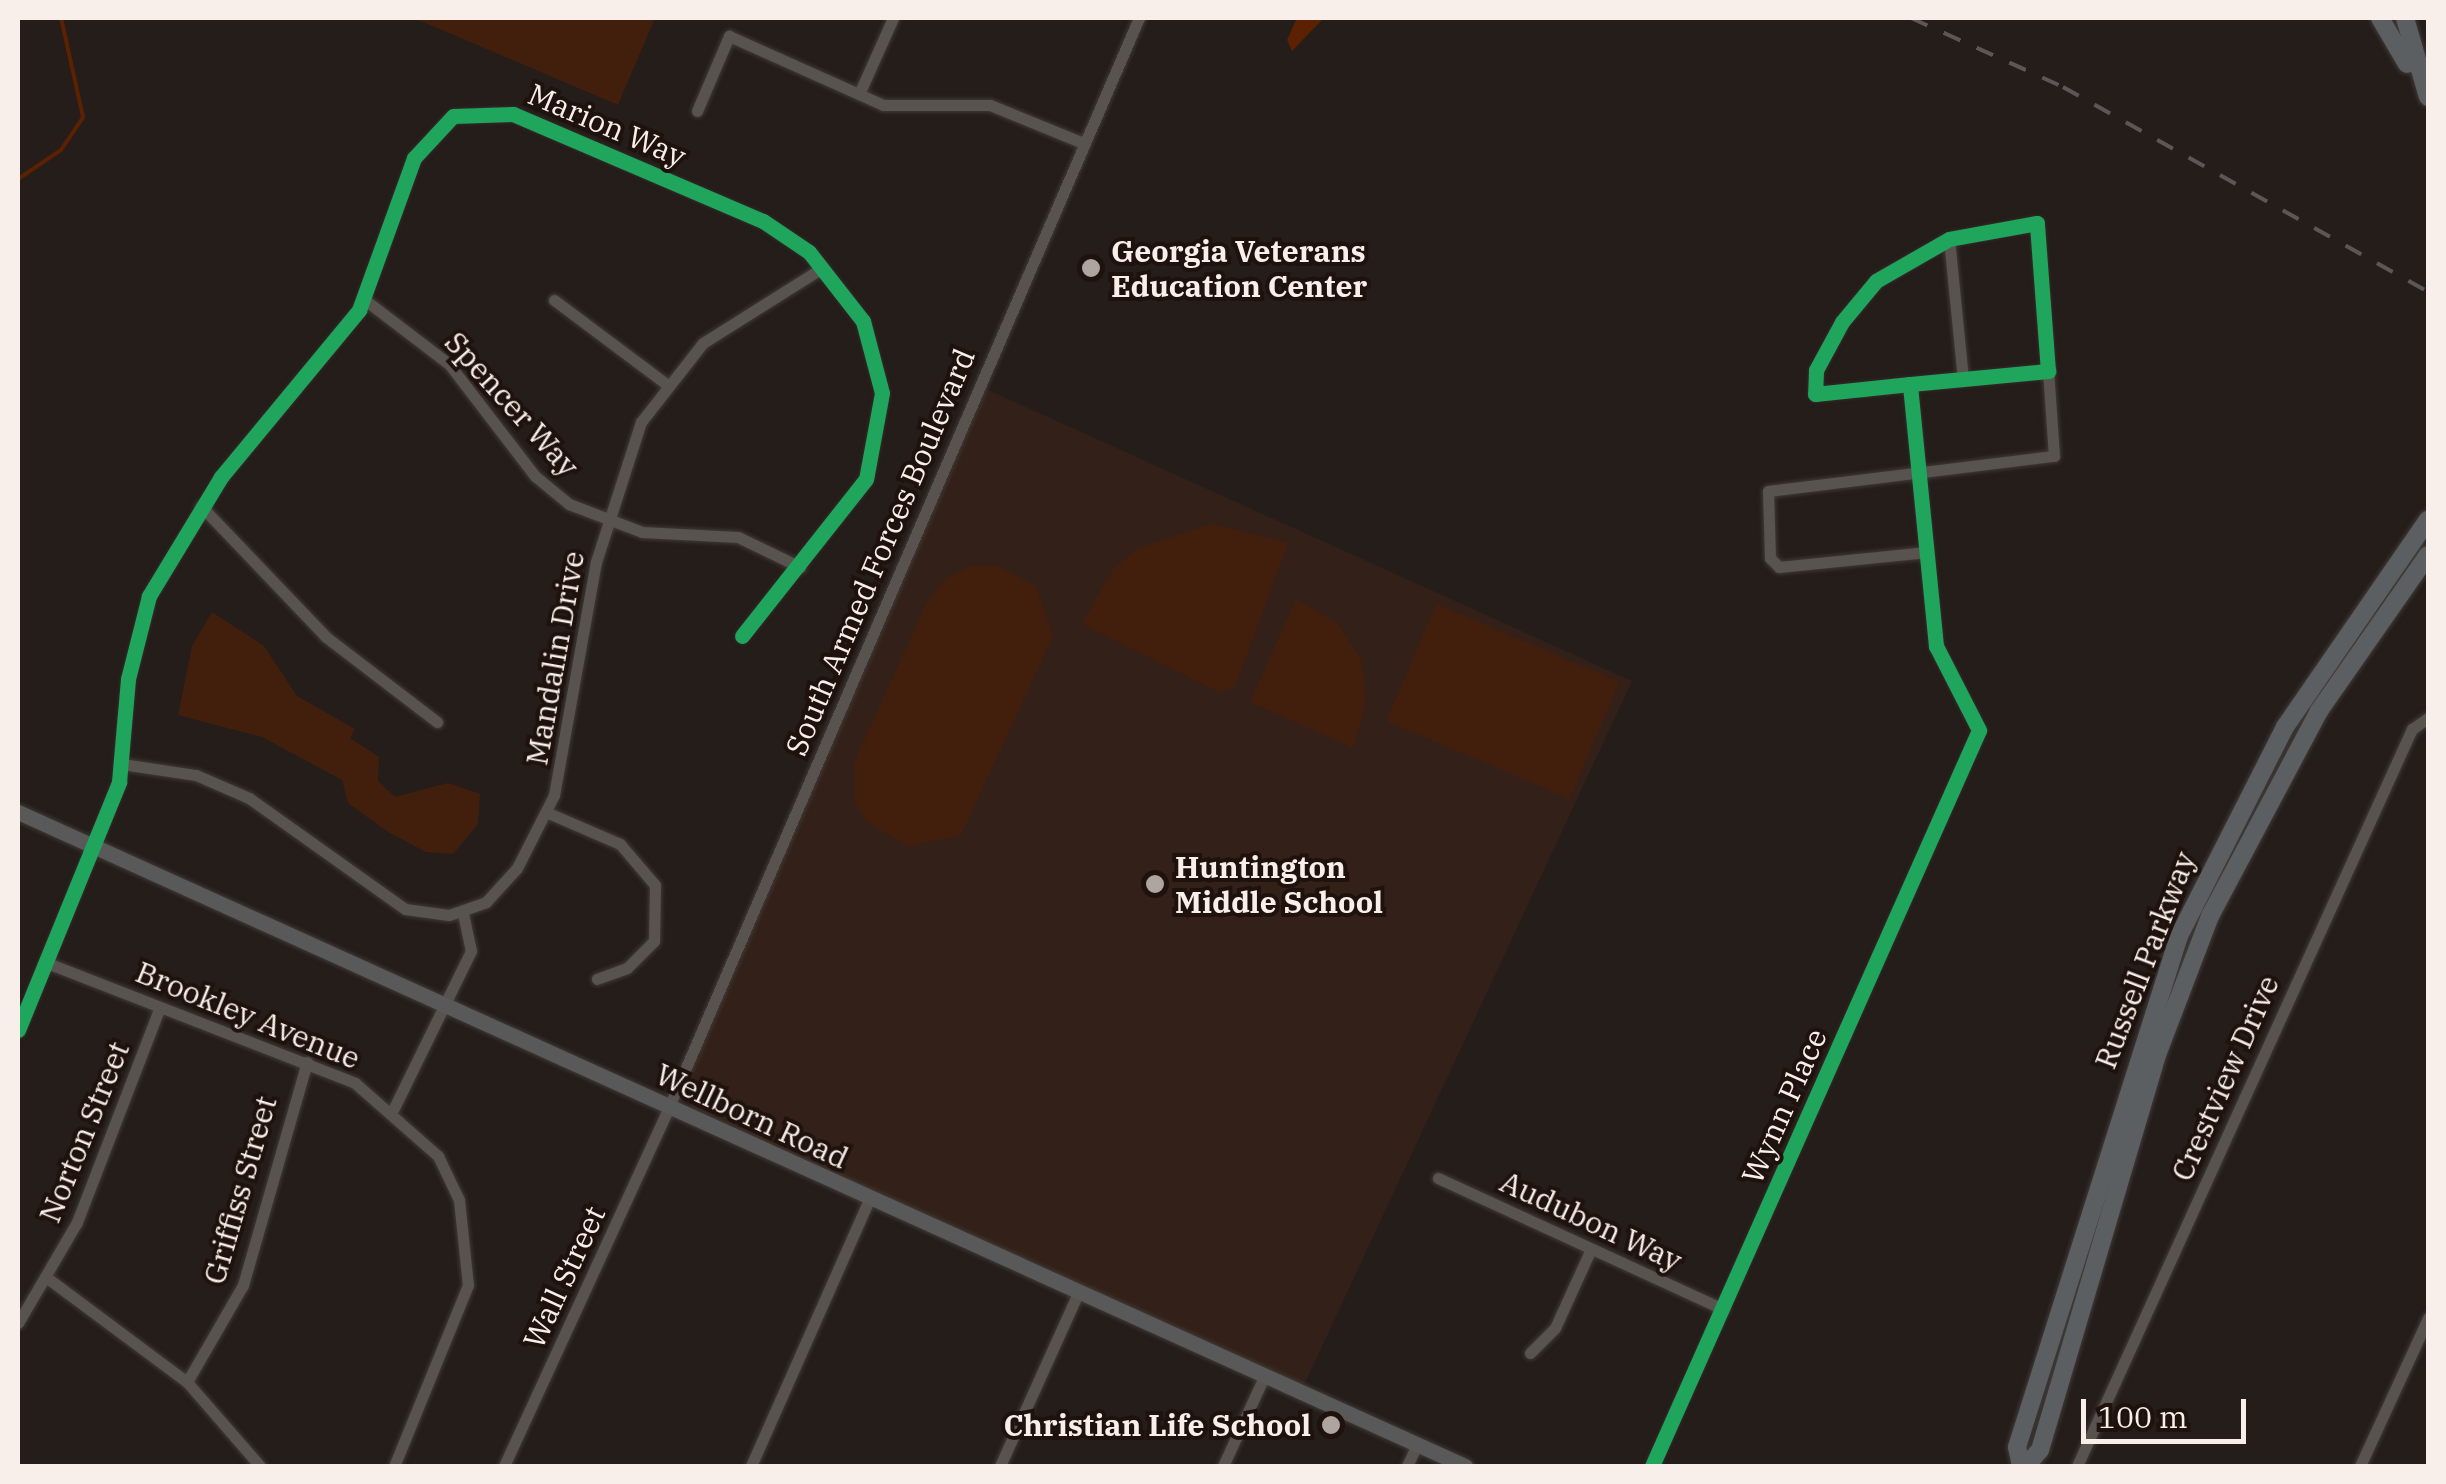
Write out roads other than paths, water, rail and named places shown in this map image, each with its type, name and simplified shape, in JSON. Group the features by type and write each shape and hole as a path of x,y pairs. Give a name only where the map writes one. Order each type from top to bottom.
{"main road":[{"path":"2380,18 2428,96"},
{"path":"2405,18 2417,80"},
{"name":"Russell Parkway","path":"2428,520 2304,695 2194,900 2128,1078 2017,1448 2024,1466 2040,1450 2151,1073 2210,916 2319,711 2428,556"}],"street":[{"path":"858,94 893,18"},
{"name":"South Armed Forces Boulevard","path":"669,1108 1139,18"},
{"path":"696,112 729,36 858,94 904,108 990,105 1083,143"},
{"name":"Marion Way","path":"18,1030 122,764 144,608 200,506 365,300 420,148 443,122 476,109 525,118 764,221 822,268 863,321 882,406 856,501 742,636"},
{"path":"1927,552 1779,567 1765,511 1777,484 2054,456 2048,371 2036,224 1949,239 1876,281 1816,370 1816,394 2048,371"},
{"path":"1949,239 1963,379"},
{"name":"Mandalin Drive","path":"463,913 508,882 546,812 609,521 633,441 665,383 704,344 822,268"},
{"name":"Spencer Way","path":"365,300 449,364 544,484 609,521 738,537 800,567"},
{"path":"554,300 665,383"},
{"name":"Wynn Place","path":"1652,1466 1979,730 1936,646 1910,384"},
{"path":"200,506 326,637 437,722"},
{"name":"Crestview Drive","path":"2077,1466 2404,747 2428,718"},
{"path":"122,764 230,789 389,900 432,916 463,913 470,951 447,1007 394,1108"},
{"name":"Wellborn Road","path":"18,812 1464,1466"},
{"path":"546,812 620,844 655,885 654,941 628,968 598,979"},
{"name":"Brookley Avenue","path":"45,962 307,1062 394,1108 454,1184 469,1268 461,1317 394,1466"},
{"name":"Norton Street","path":"18,1324 50,1280 160,1007"},
{"name":"Griffiss Street","path":"186,1382 243,1286 307,1062"},
{"name":"Wall Street","path":"504,1466 669,1108"},
{"name":"Audubon Way","path":"1438,1178 1723,1310"},
{"path":"751,1466 869,1200"},
{"path":"1530,1353 1555,1328 1592,1249"},
{"path":"50,1280 186,1382 260,1466"},
{"path":"1000,1466 1078,1293"},
{"path":"2360,1466 2428,1318"},
{"path":"1223,1466 1264,1376"},
{"path":"1407,1466 1416,1445"}],"waterway":[{"path":"18,179 61,150 83,117 61,18"}],"railway":[{"path":"1911,18 2063,87 2428,292"}],"place":[{"name":"Georgia Veterans Education Center","path":"1091,268"},
{"name":"Huntington Middle School","path":"1155,884"},
{"name":"Christian Life School","path":"1331,1425"}]}
